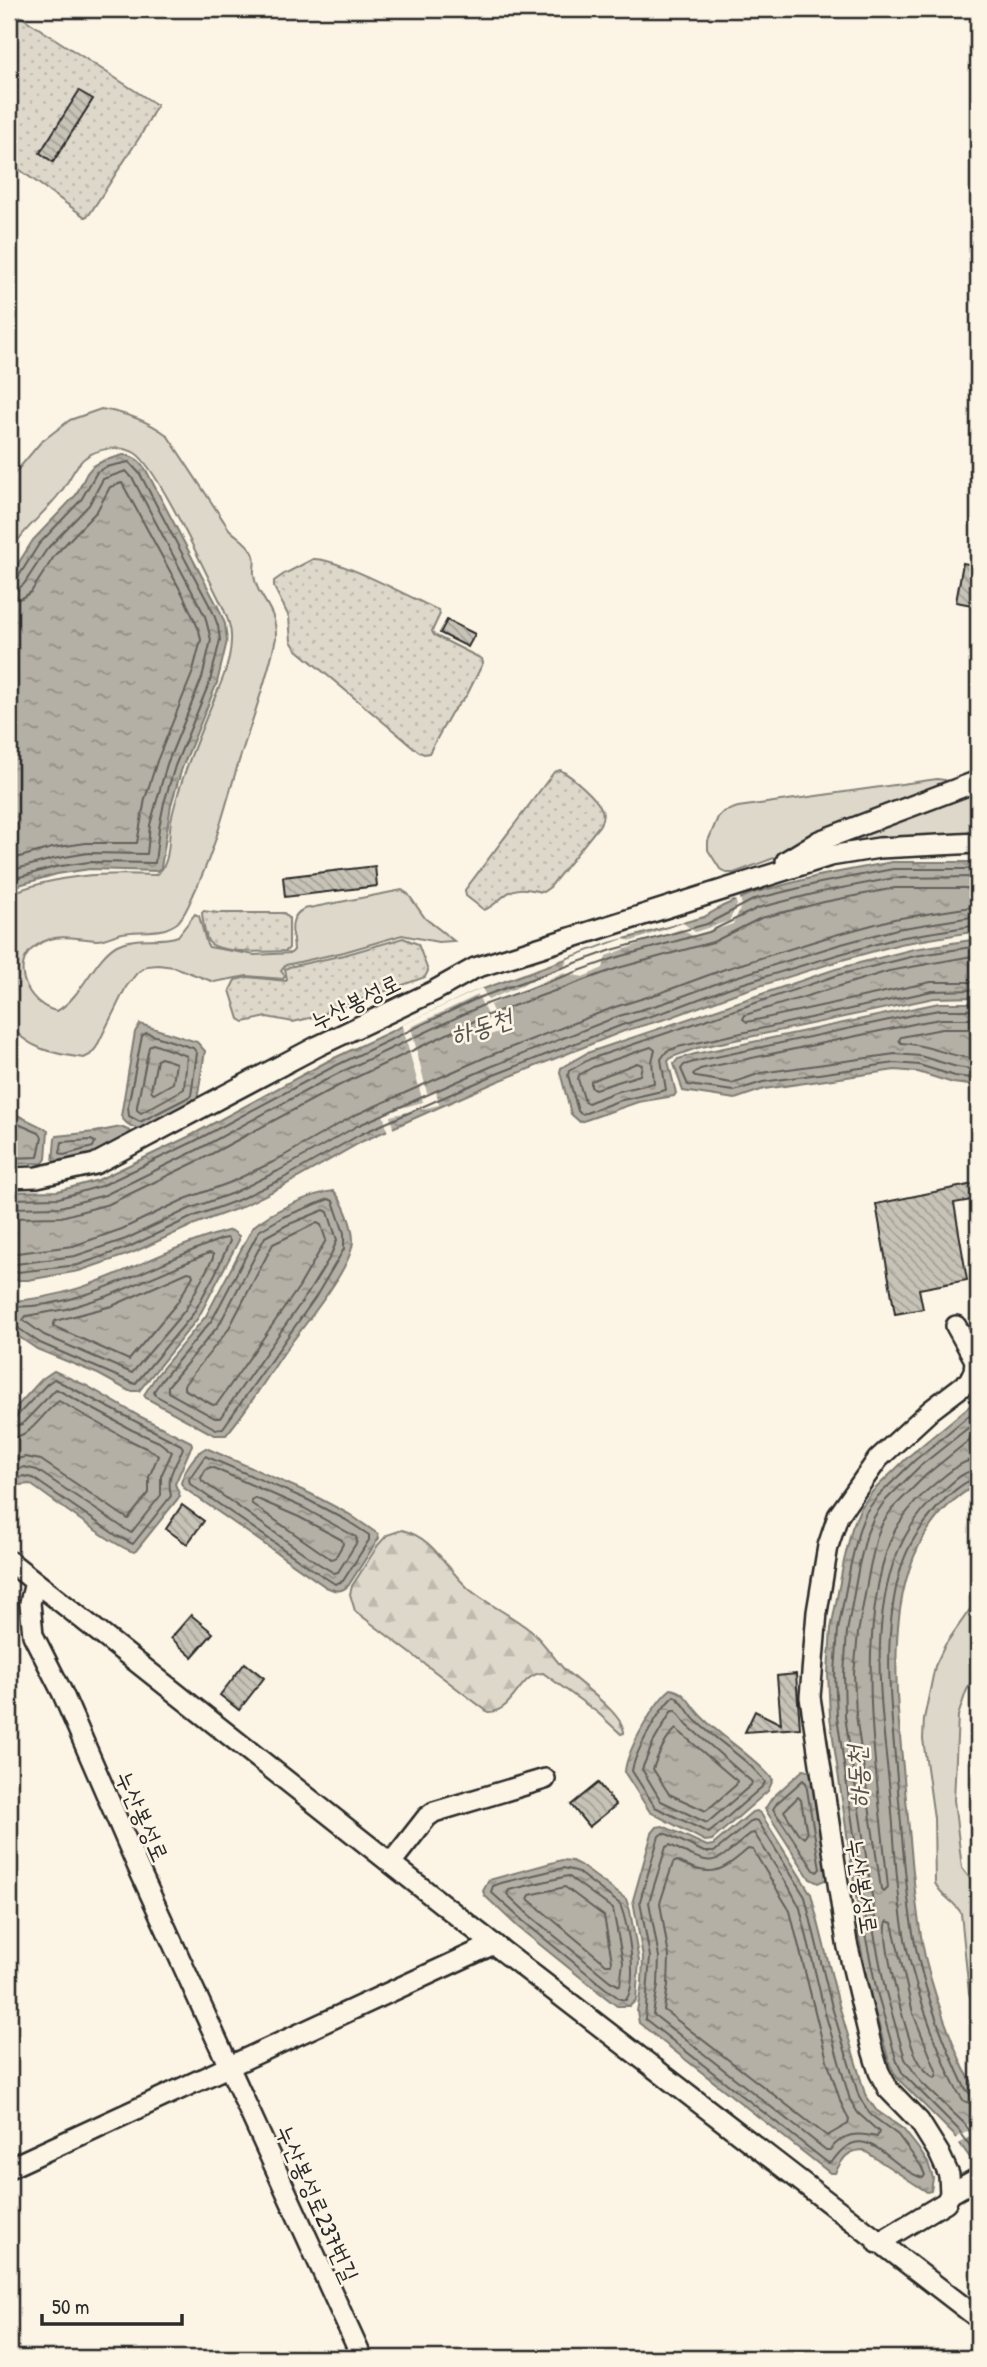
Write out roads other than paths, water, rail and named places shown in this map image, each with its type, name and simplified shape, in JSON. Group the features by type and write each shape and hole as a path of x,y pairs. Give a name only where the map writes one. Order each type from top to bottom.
{"street":[{"path":"767,875 819,841 978,781"},
{"name":"누산봉성로","path":"9,1178 37,1177 95,1164 318,1046 434,991 475,968 804,863 856,852 978,843"},
{"name":"누산봉성로","path":"950,2194 949,2175 939,2153 919,2121 888,2089 873,2053 847,1943 810,1697 817,1612 828,1546 838,1516 878,1459 931,1410 969,1381 975,1371 975,1360 956,1326"},
{"path":"9,1561 390,1863 978,2318"},
{"name":"누산봉성로","path":"35,1581 30,1603 33,1635 62,1692 230,2067"},
{"path":"390,1863 434,1812 545,1779"},
{"path":"9,2168 494,1944"},
{"name":"누산봉성로237번길","path":"230,2067 362,2358"},
{"path":"878,2243 946,2202 950,2194 978,2178"}],"water":[{"path":"123,455 131,456 146,470 219,609 225,624 227,641 217,683 182,768 171,805 161,868 157,871 90,869 57,874 9,888 9,578 33,540 76,495 93,466"},
{"name":"하동천","path":"892,862 978,862 978,931 900,944 842,960 624,1031 496,1082 363,1141 239,1208 195,1224 132,1253 79,1271 28,1280 9,1280 9,1192 58,1191 98,1180 190,1136 328,1061 475,992 610,943 704,917 753,893 818,876"},
{"path":"978,939 978,997 934,998 697,1048 668,1061 676,1093 674,1096 638,1102 580,1122 571,1114 561,1068 587,1053 836,969 914,949"},
{"path":"939,1003 978,1003 978,1086 953,1083 918,1072 895,1070 764,1089 735,1099 683,1091 674,1064 678,1059 695,1054"},
{"path":"140,1024 197,1042 205,1051 197,1100 145,1129 132,1126 121,1116 135,1032"},
{"path":"9,1111 48,1130 46,1159 43,1163 9,1164"},
{"path":"121,1127 130,1131 129,1136 96,1153 53,1163 57,1136"},
{"path":"334,1191 350,1222 353,1241 350,1253 336,1282 226,1435 214,1435 146,1398 144,1395 156,1376 206,1316 253,1227 292,1204"},
{"path":"231,1230 239,1236 239,1240 198,1318 139,1391 129,1391 98,1374 37,1349 9,1330 9,1301 67,1292 203,1238"},
{"path":"54,1371 191,1442 175,1484 180,1496 135,1552 100,1533 30,1484 20,1485 9,1495 9,1415 42,1379"},
{"name":"하동천","path":"978,1399 978,1484 944,1510 920,1543 905,1583 898,1625 896,1670 902,1759 921,1937 942,2013 963,2067 978,2095 978,2164 974,2163 953,2134 897,2078 890,2065 870,1993 858,1934 859,1917 830,1717 828,1673 831,1629 844,1561 860,1509 872,1492 909,1456"},
{"path":"206,1448 311,1494 349,1514 378,1534 379,1538 348,1586 337,1591 326,1587 184,1488 181,1483 187,1468 197,1454"},
{"path":"671,1689 684,1695 708,1723 756,1762 773,1780 768,1791 712,1840 705,1841 650,1812 625,1773 630,1753 642,1728 657,1704"},
{"path":"803,1770 809,1771 812,1776 828,1875 818,1883 810,1879 765,1809 772,1798"},
{"path":"757,1811 811,1894 865,2094 876,2110 903,2129 918,2148 928,2163 933,2178 931,2191 927,2192 863,2150 849,2154 835,2173 830,2173 639,2023 637,2011 643,1957 633,1900 652,1833 657,1827 663,1826 707,1846 713,1845 752,1812"},
{"path":"562,1860 580,1865 626,1899 639,1961 636,2000 630,2006 617,2006 518,1927 485,1896 483,1891 489,1880"}]}
